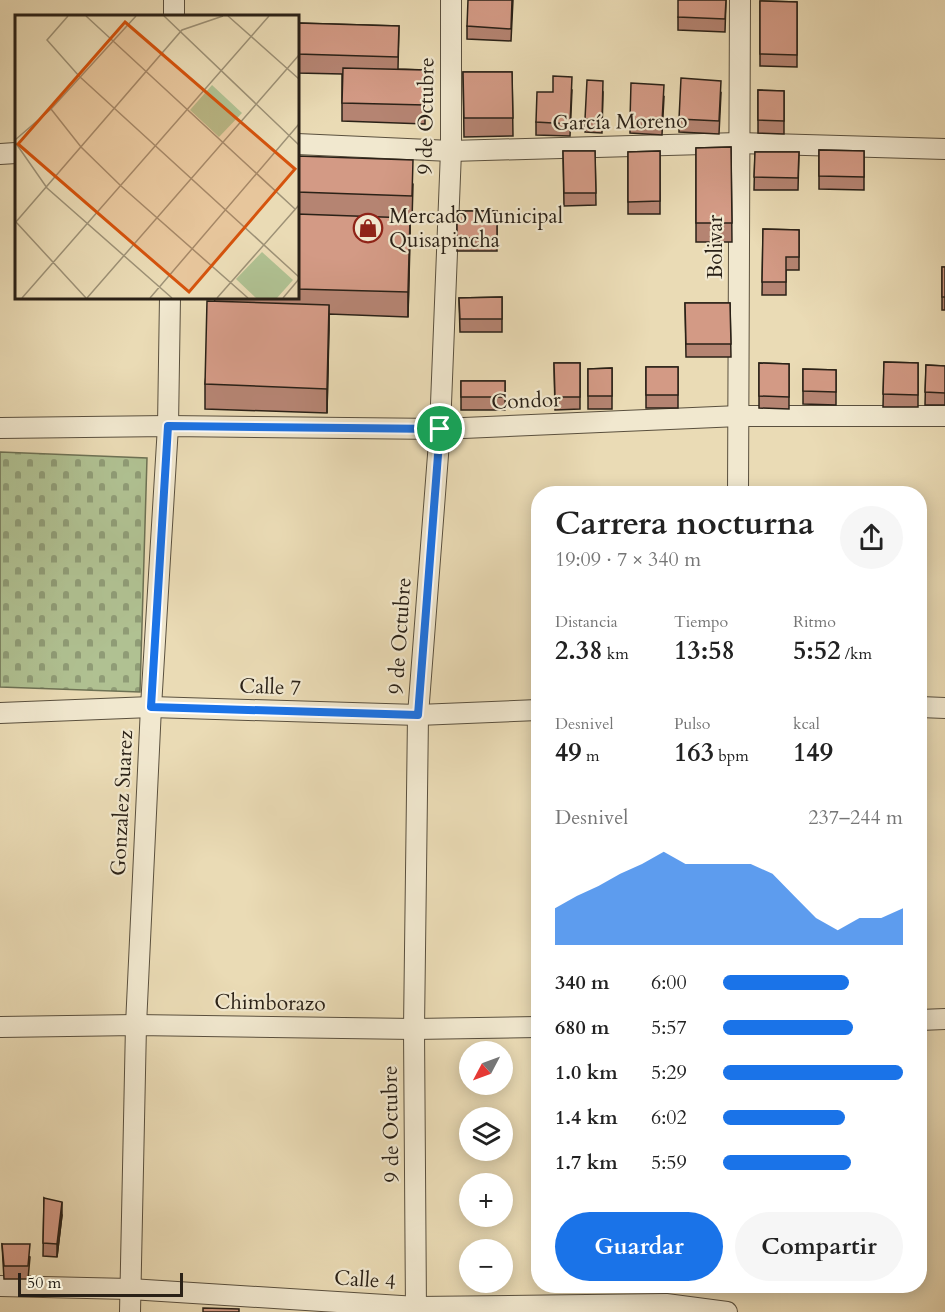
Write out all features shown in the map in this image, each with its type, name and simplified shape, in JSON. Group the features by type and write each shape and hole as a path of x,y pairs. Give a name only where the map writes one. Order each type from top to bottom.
{"street":[{"name":"9 de Octubre","path":"417,1310 414,1029 418,715 440,429 451,151 451,0"},
{"name":"Bolivar","path":"738,486 740,0"},
{"name":"García Moreno","path":"298,144 451,151 739,143 945,149"},
{"path":"0,154 15,153"},
{"name":"Gonzalez Suarez","path":"130,1312 136,1025 151,707 168,426 171,298"},
{"name":"Condor","path":"0,428 168,426 440,429 738,416 945,416"},
{"name":"Calle 7","path":"0,713 151,707 418,715 531,710"},
{"path":"927,707 945,708"},
{"path":"927,1020 945,1019"},
{"name":"Chimborazo","path":"0,1027 136,1025 414,1029 531,1026"},
{"name":"Calle 4","path":"0,1286 130,1289 417,1310 667,1295 727,1312"}],"green space":[{"path":"0,452 147,458 140,692 0,687"}],"building":[{"path":"468,0 512,0 511,29 467,26"},
{"path":"678,0 726,0 725,19 678,17"},
{"path":"760,1 797,2 797,55 760,54"},
{"path":"298,23 399,26 398,57 298,54"},
{"path":"343,68 425,70 425,105 342,103"},
{"path":"463,72 512,72 513,118 464,118"},
{"path":"553,76 572,77 570,124 536,122 537,92 553,92"},
{"path":"681,78 721,81 719,121 679,119"},
{"path":"587,80 603,81 602,120 585,119"},
{"path":"631,83 664,85 662,122 630,120"},
{"path":"758,90 784,91 784,121 758,120"},
{"path":"731,147 732,223 696,223 696,148"},
{"path":"819,150 864,151 864,177 819,176"},
{"path":"563,151 595,151 596,193 564,193"},
{"path":"660,151 660,201 628,202 628,152"},
{"path":"755,152 799,152 798,178 754,177"},
{"path":"298,156 413,160 412,196 298,192"},
{"path":"457,211 497,211 497,238 457,238"},
{"path":"298,214 410,218 408,292 298,289"},
{"path":"763,229 799,230 799,257 786,257 786,282 762,282"},
{"path":"942,267 945,267 945,297 942,297"},
{"path":"502,297 502,319 460,319 459,298"},
{"path":"207,301 329,305 327,389 205,384"},
{"path":"685,303 730,303 731,344 686,344"},
{"path":"884,362 918,363 918,395 883,394"},
{"path":"554,363 580,363 580,397 555,397"},
{"path":"759,363 789,364 789,397 759,396"},
{"path":"926,365 945,366 945,393 925,392"},
{"path":"646,367 678,367 678,395 646,395"},
{"path":"612,368 612,396 588,396 588,369"},
{"path":"803,369 836,370 836,392 803,391"},
{"path":"461,381 505,381 505,397 461,397"},
{"path":"44,1198 62,1202 57,1244 43,1243"},
{"path":"2,1244 30,1244 28,1266 4,1266"},
{"path":"203,1308 239,1309 239,1312 203,1312"}],"place":[{"name":"Mercado Municipal Quisapincha","path":"368,228"}],"route":[{"path":"168,426 440,429 418,715 151,707 168,426"}]}
